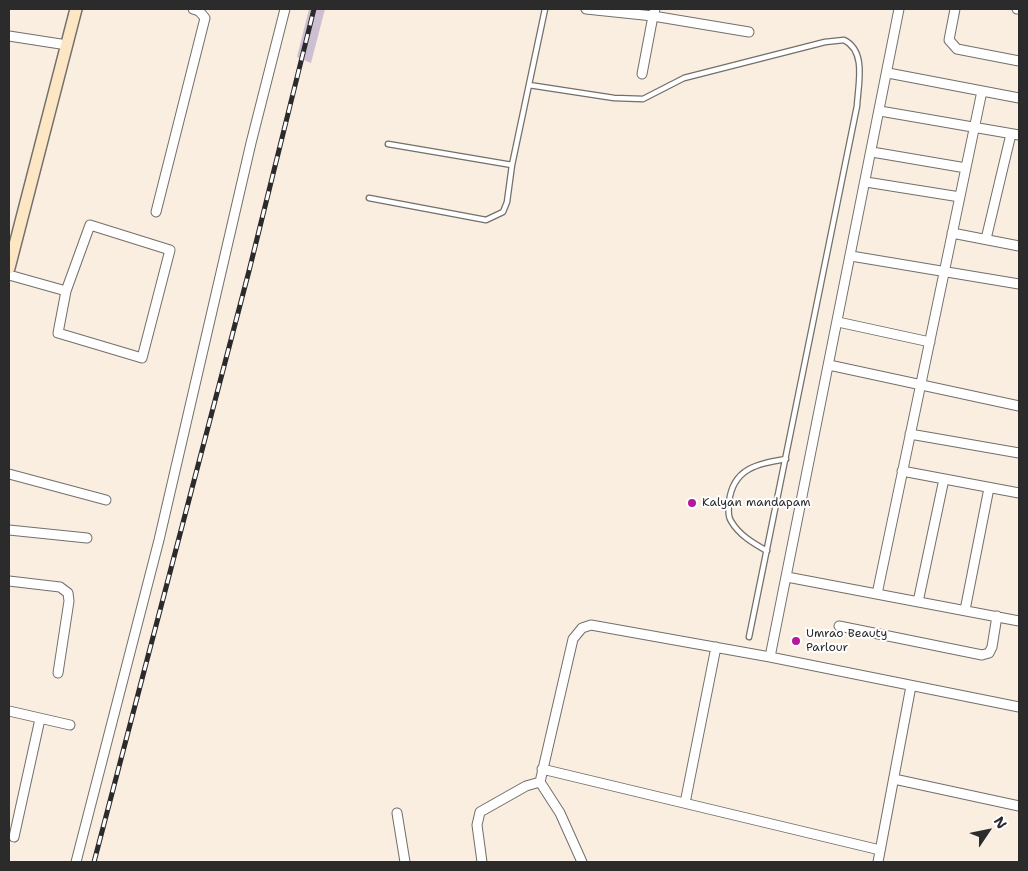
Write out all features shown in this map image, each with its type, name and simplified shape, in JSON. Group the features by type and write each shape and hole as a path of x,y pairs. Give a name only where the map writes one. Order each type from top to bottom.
{"street":[{"path":"9,268 76,9"},
{"path":"156,212 205,18 199,11 193,9"},
{"path":"76,862 159,540 244,171 285,9"},
{"path":"586,9 654,12 749,32"},
{"path":"770,657 788,576 900,9"},
{"path":"954,9 949,40 957,49 1019,62"},
{"path":"642,74 654,12"},
{"path":"9,36 67,45"},
{"path":"888,73 1019,98"},
{"path":"876,594 982,91"},
{"path":"880,111 1015,135 986,240"},
{"path":"872,152 966,168"},
{"path":"866,182 960,197"},
{"path":"90,225 170,250 142,358 58,333 66,291 90,225"},
{"path":"952,233 1019,246"},
{"path":"851,256 1019,284"},
{"path":"9,275 66,291"},
{"path":"838,322 930,342"},
{"path":"829,365 1019,406"},
{"path":"910,434 1019,453"},
{"path":"902,471 1019,494"},
{"path":"9,474 106,500"},
{"path":"918,602 944,479"},
{"path":"965,610 989,488"},
{"path":"9,530 87,538"},
{"path":"788,576 1019,621"},
{"path":"9,583 60,587 68,593 69,602 58,673"},
{"path":"839,626 982,655 989,653 992,647 997,616"},
{"path":"582,862 560,813 540,782 573,639 582,628 597,626 716,647 1019,707"},
{"path":"685,803 716,647"},
{"path":"878,862 911,686"},
{"path":"9,711 70,725"},
{"path":"14,837 40,719"},
{"path":"542,769 880,850"},
{"path":"894,779 1019,806"},
{"path":"482,862 477,825 480,812 526,786 540,782"},
{"path":"397,813 405,862"}],"lane":[{"path":"369,198 486,220 503,212 507,202 512,165 545,9"},
{"path":"529,85 614,98 643,99 684,78 825,42 844,40 856,50 859,61 857,106 749,637"},
{"path":"388,144 512,165"},
{"path":"767,551 747,539 730,520 728,515 731,490 734,481 749,468 762,463 786,459"}],"shaded area":[{"path":"309,9 325,9 311,63 297,57"}],"railway":[{"path":"94,862 249,271 314,9"}],"place":[{"name":"Kalyan mandapam","path":"692,503"},
{"name":"Umrao Beauty Parlour","path":"796,641"}]}
